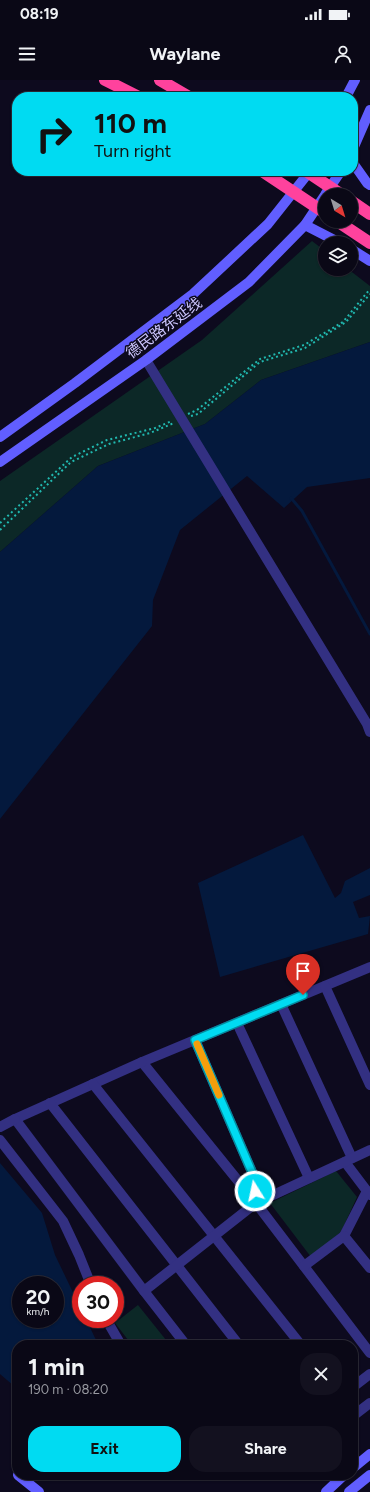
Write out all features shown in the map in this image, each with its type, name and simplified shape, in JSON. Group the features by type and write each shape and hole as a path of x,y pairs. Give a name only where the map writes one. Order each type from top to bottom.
{"highway":[{"path":"105,80 129,92"},
{"path":"160,80 180,92"},
{"path":"270,176 318,208"},
{"path":"314,176 332,188"},
{"path":"358,206 370,214"},
{"path":"348,228 370,243"}],"main road":[{"path":"349,92 355,80"},
{"path":"358,138 370,110"},
{"path":"358,170 370,185"},
{"name":"德民路东延线","path":"0,437 75,383 193,294 268,224 306,176"},
{"name":"德民路东延线","path":"330,188 338,176"},
{"name":"德民路东延线","path":"0,462 146,360 249,282 305,225 318,206"},
{"path":"305,225 326,236"},
{"path":"358,253 370,261"},
{"path":"358,1464 370,1454"},
{"path":"349,1492 370,1475"},
{"path":"24,1480 39,1492"},
{"path":"326,1492 339,1480"}],"street":[{"path":"146,360 367,724 370,732"},
{"path":"0,1127 142,1062 369,969"},
{"path":"325,986 370,1085"},
{"path":"281,1004 349,1160 368,1193 344,1236 304,1266"},
{"path":"237,1023 309,1178"},
{"path":"195,1040 255,1179 256,1203"},
{"path":"142,1062 256,1203 370,1352"},
{"path":"93,1084 297,1340"},
{"path":"50,1103 235,1340"},
{"path":"15,1119 182,1340"},
{"path":"0,1140 63,1221 87,1276"},
{"path":"144,1291 256,1203 370,1150"},
{"path":"344,1236 370,1268"},
{"path":"111,1328 118,1340"},
{"path":"358,1383 370,1374"},
{"path":"358,1412 370,1403"}],"path":[{"path":"0,530 71,462 109,444 150,433 198,414 260,362 305,348 346,322 370,294"}],"green space":[{"path":"312,241 318,246 318,276 357,276 370,286 370,342 261,380 205,424 98,466 0,552 0,481 202,340"},
{"path":"336,1171 357,1197 341,1232 311,1257 270,1203"},
{"path":"138,1305 166,1340 128,1340 119,1328 124,1328 124,1316"}],"water":[{"path":"370,342 370,478 307,487 284,508 247,476 180,530 153,600 152,626 0,819 0,552 98,466 205,424 261,380"},
{"path":"303,835 335,898 341,893 345,881 370,868 370,895 353,902 359,918 370,916 368,934 220,977 198,883"},
{"path":"0,1163 42,1213 55,1255 72,1290 72,1328 90,1328 96,1340 12,1340 12,1384 0,1374"}],"waterway":[{"path":"291,498 302,511 370,634"}],"slow traffic":[{"path":"197,1044 219,1095"}],"route":[{"path":"255,1191 255,1179 195,1040 303,995"}]}
